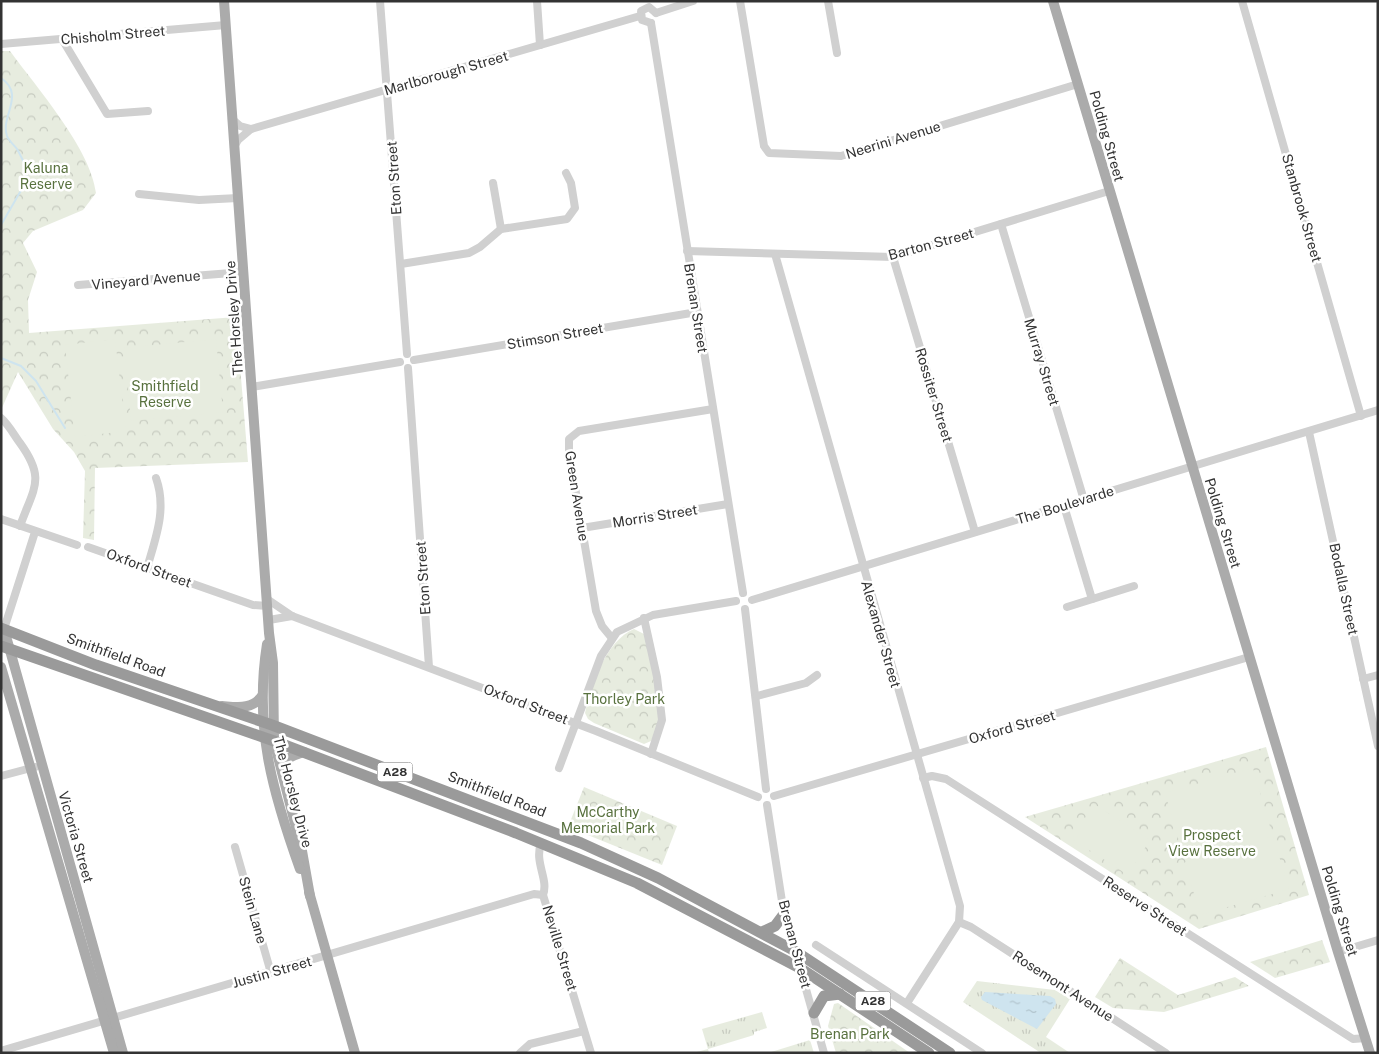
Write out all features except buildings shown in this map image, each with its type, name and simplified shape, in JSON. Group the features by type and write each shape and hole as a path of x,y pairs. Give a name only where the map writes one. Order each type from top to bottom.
{"highway":[{"name":"Smithfield Road","path":"3,638 96,665 267,723 581,843 658,878 795,950 950,1053"},
{"name":"Smithfield Road","path":"3,638 541,843 637,883 783,958 929,1053"},
{"path":"762,932 775,926 784,914"},
{"path":"716,929 758,952 783,958"},
{"path":"814,1013 824,996 840,994"}],"main road":[{"name":"The Horsley Drive","path":"224,1 268,603 268,633 262,696 267,723 272,778 310,896 356,1053"},
{"name":"Polding Street","path":"1053,1 1249,657 1370,1053"},
{"name":"The Horsley Drive","path":"267,723 273,663 268,633"},
{"name":"Victoria Street","path":"3,638 36,766 109,1019 123,1053"},
{"name":"Victoria Street","path":"1,666 36,766"},
{"path":"214,705 245,707 256,702 262,696"},
{"name":"The Horsley Drive","path":"269,740 282,775 302,851 310,896"},
{"path":"282,775 285,761 304,752"},
{"name":"Victoria Street","path":"109,1019 114,1053"}],"street":[{"name":"Eton Street","path":"380,1 407,354"},
{"path":"537,1 540,45"},
{"path":"656,13 693,1"},
{"name":"Neerini Avenue","path":"740,1 764,146 769,153 841,156 1078,84"},
{"path":"828,1 838,53"},
{"name":"Stanbrook Street","path":"1242,1 1361,416"},
{"path":"647,4 656,13 656,17 651,23 643,22 640,16 641,10 647,4"},
{"name":"Marlborough Street","path":"251,129 640,16"},
{"name":"Brenan Street","path":"651,23 743,593"},
{"name":"Chisholm Street","path":"1,44 226,25"},
{"path":"62,39 107,114 148,110"},
{"path":"232,119 240,126 251,129"},
{"path":"234,147 238,140 251,129"},
{"path":"401,264 470,253 501,229 570,217 575,208 571,184 566,172"},
{"path":"493,183 501,229"},
{"name":"Barton Street","path":"687,251 893,258 1109,191"},
{"path":"139,194 199,200 238,198"},
{"name":"Murray Street","path":"1001,224 1084,500"},
{"name":"Alexander Street","path":"775,254 862,567 960,906 959,922"},
{"name":"Rossiter Street","path":"893,258 975,532"},
{"name":"Vineyard Avenue","path":"78,285 244,272"},
{"name":"Stimson Street","path":"414,360 697,312"},
{"path":"252,387 400,362 407,354 411,355 414,360 408,368 402,367 400,362"},
{"name":"Eton Street","path":"408,368 429,668"},
{"name":"Green Avenue","path":"611,637 602,626 596,611 568,445 573,434 579,431 713,409"},
{"name":"The Boulevarde","path":"752,600 1378,410"},
{"path":"1,418 31,459 36,472 35,483 20,526"},
{"name":"Bodalla Street","path":"1309,432 1378,746"},
{"path":"148,568 162,507 161,491 156,478"},
{"name":"Morris Street","path":"582,528 728,504"},
{"path":"1064,506 1092,599"},
{"path":"1,519 77,546"},
{"path":"3,638 35,532"},
{"name":"Oxford Street","path":"88,547 253,605 268,603 292,616 575,723 758,797"},
{"path":"1067,606 1134,586"},
{"path":"736,602 739,595 743,593 748,594 752,600 746,609"},
{"path":"736,602 740,608 746,609"},
{"path":"559,768 601,656 611,637 622,628 644,618 736,602"},
{"path":"746,609 766,789"},
{"path":"268,620 292,616"},
{"path":"644,618 657,677 662,720 651,754"},
{"name":"Oxford Street","path":"774,796 1249,657"},
{"path":"757,696 806,683 817,675"},
{"path":"1363,679 1378,675"},
{"path":"1,776 36,766"},
{"name":"Reserve Street","path":"923,778 940,776 946,779 1353,1039 1366,1038"},
{"path":"766,789 771,790 774,796 773,801 767,805 760,802 758,797 760,792 766,789"},
{"name":"Brenan Street","path":"767,805 784,914 824,1053"},
{"name":"Neville Street","path":"541,843 538,852 545,884 543,895 591,1053"},
{"name":"Stein Lane","path":"236,847 271,973"},
{"name":"Justin Street","path":"1,1051 534,894 543,895"},
{"path":"907,1003 959,922"},
{"name":"Rosemont Avenue","path":"959,922 971,926 1166,1053"},
{"path":"1338,952 1378,940"},
{"path":"816,945 982,1053"},
{"path":"520,1053 530,1044 584,1031"}],"green space":[{"name":"Smithfield Reserve","path":"1,51 10,51 74,138 92,176 96,193 83,210 33,231 23,243 37,272 28,300 29,333 236,317 248,462 95,468 94,540 83,538 85,471 74,452 53,429 18,372 1,410"},
{"path":"115,339 126,431 75,437 65,345"},
{"path":"216,339 223,412 131,421 124,348"},
{"name":"Thorley Park","path":"634,629 644,634 656,690 657,727 651,741 644,744 594,723 588,719 585,713 591,689 608,653 615,643"},
{"name":"Prospect View Reserve","path":"1266,747 1309,895 1199,929 1025,817"},
{"path":"1253,768 1271,830 1264,832 1266,838 1273,836 1289,889 1200,915 1185,862 1187,861 1186,855 1183,855 1165,793"},
{"name":"McCarthy Memorial Park","path":"584,787 677,826 662,865 568,827"},
{"path":"1094,804 1150,840 1128,875 1072,839"},
{"path":"1322,940 1330,962 1275,978 1250,962"},
{"path":"1120,958 1178,995 1235,977 1249,986 1164,1012 1113,1008 1095,997"},
{"path":"977,981 1055,990 1070,999 1046,1037 1070,1053 1041,1053 963,1002"},
{"name":"Brenan Park","path":"838,1003 910,1053 836,1053 828,1026 834,1004"},
{"path":"762,1012 767,1028 754,1032 754,1035 708,1049 702,1029"},
{"path":"810,1040 814,1053 768,1053"},
{"path":"708,1049 709,1053 693,1053"}],"water":[{"path":"985,992 1050,996 1055,999 1056,1004 1037,1029 982,1000 981,997"}],"waterway":[{"path":"1,78 12,91 6,128 7,136 17,149 28,170 23,187 1,225"},
{"path":"1,275 1,285"},
{"path":"1,309 1,316"},
{"path":"1,358 21,366 36,381 65,428"}],"park label":[{"name":"Kaluna Reserve","path":"46,176"}]}
